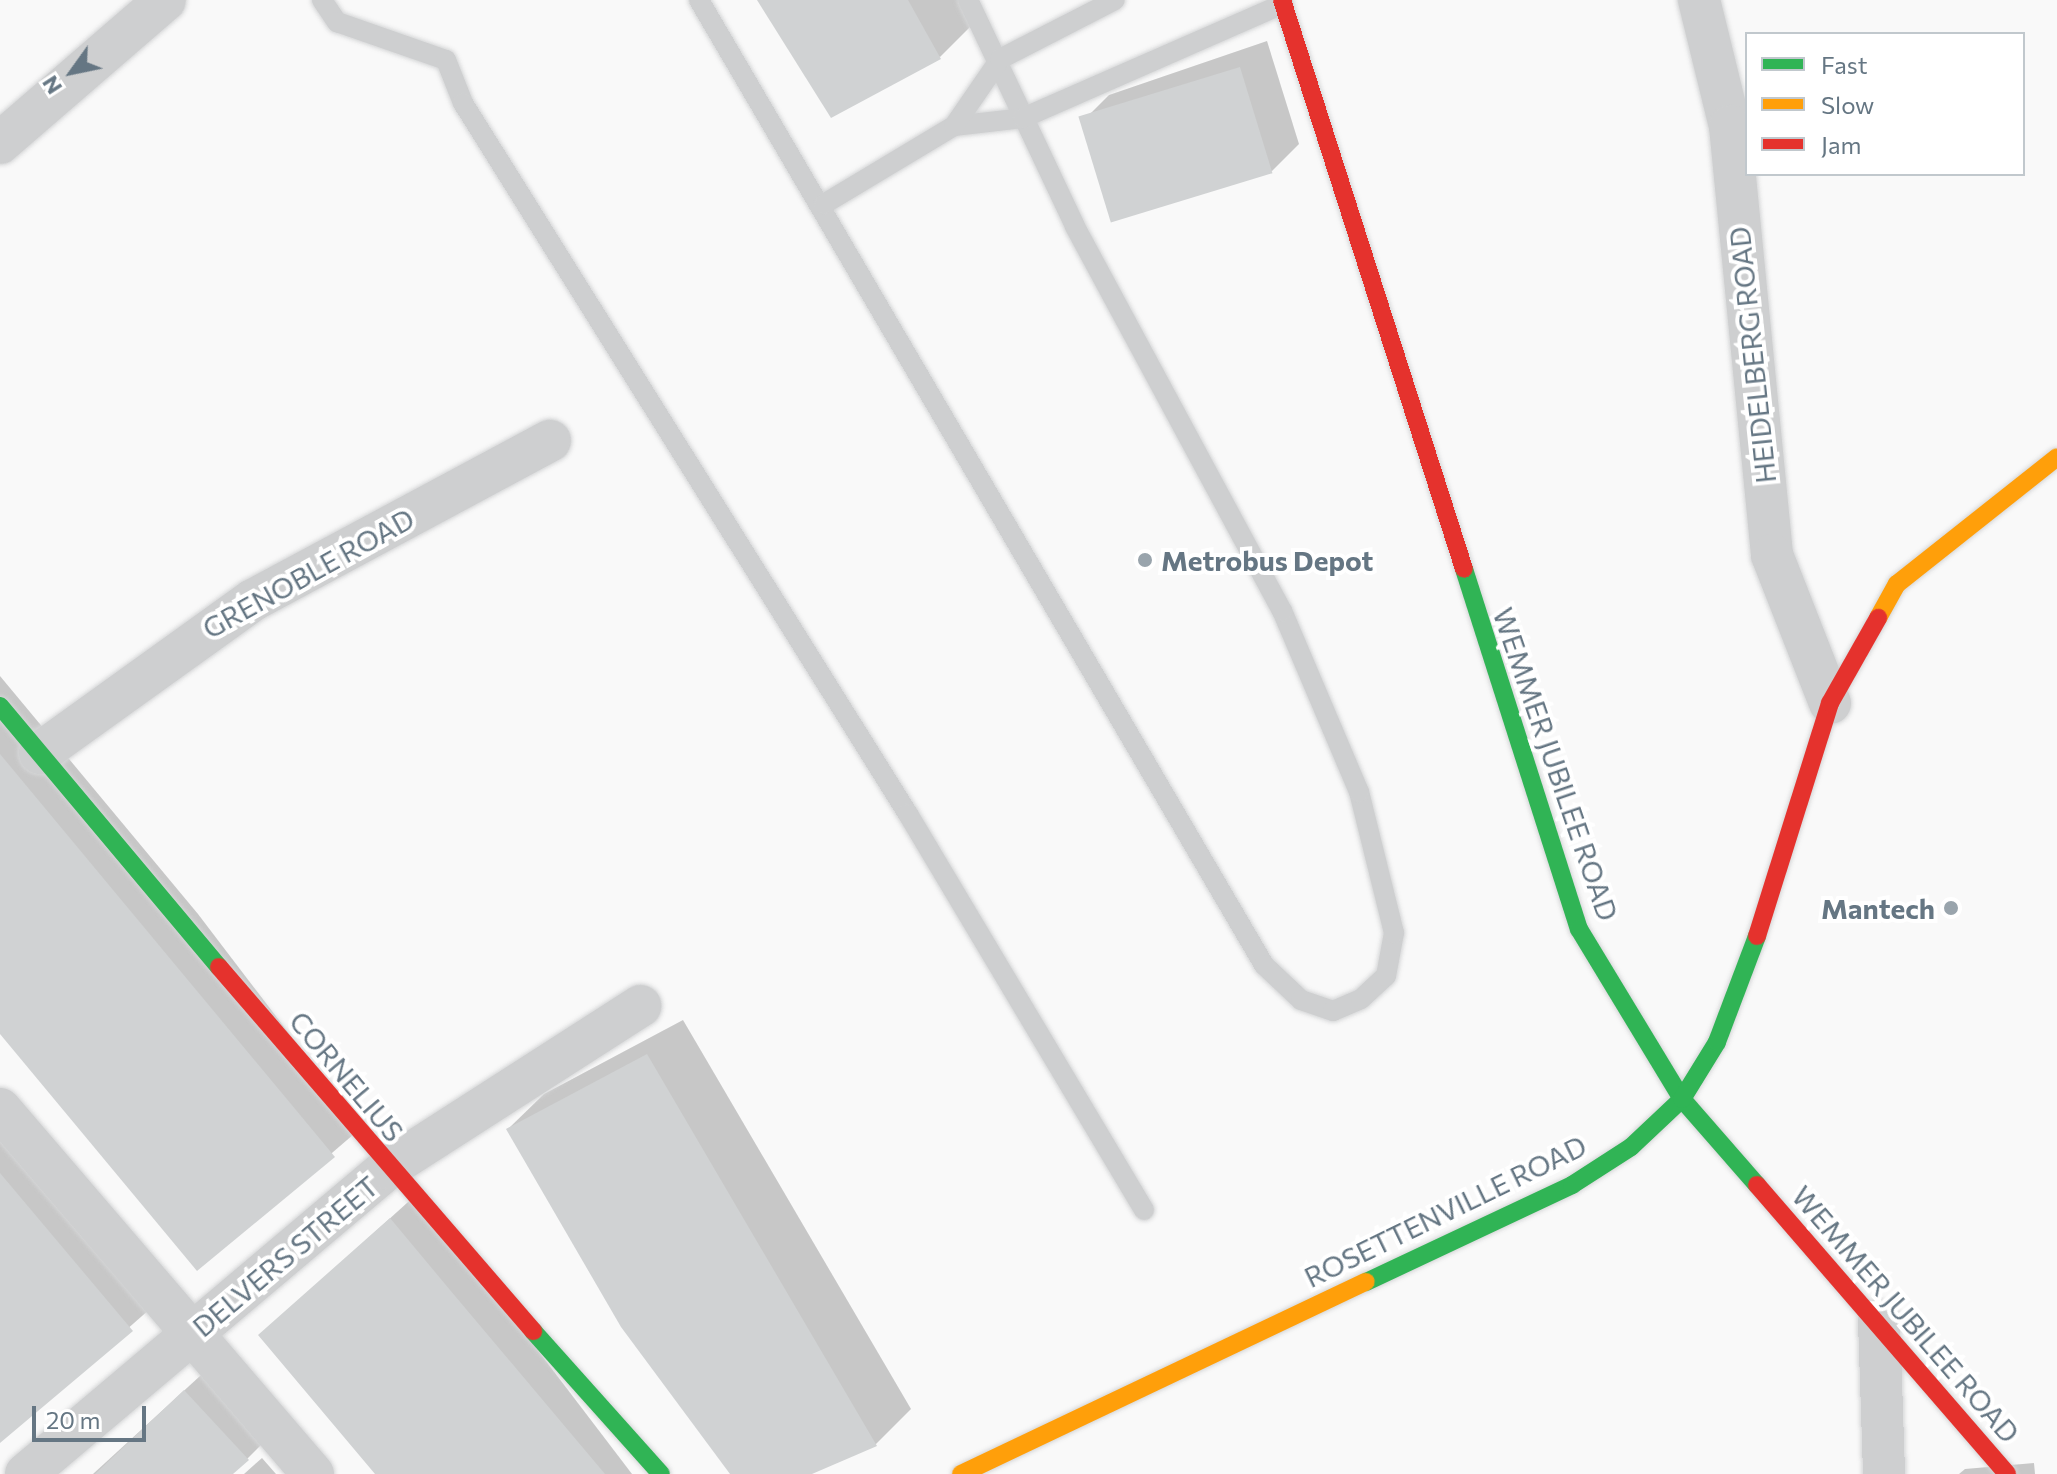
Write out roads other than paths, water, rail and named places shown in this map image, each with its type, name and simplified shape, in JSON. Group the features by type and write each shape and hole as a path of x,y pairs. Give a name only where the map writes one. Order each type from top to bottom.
{"street":[{"path":"0,143 165,0"},
{"name":"HEIDELBERG ROAD","path":"1699,0 1730,126 1772,555 1830,703"},
{"name":"WEMMER JUBILEE ROAD","path":"1283,2 1561,881 1613,990 1682,1099 1879,1321 2007,1474"},
{"name":"GRENOBLE ROAD","path":"40,753 253,600 550,441"},
{"name":"ROSETTENVILLE ROAD","path":"961,1474 1572,1185 1631,1147 1682,1099 1717,1042 1760,929 1830,703 1897,584 2057,457"},
{"name":"CORNELIUS","path":"0,706 388,1168 650,1470"},
{"name":"DELVERS STREET","path":"26,1474 388,1168 640,1006"},
{"path":"0,1109 313,1474"},
{"path":"1879,1321 1884,1474"}],"lane":[{"path":"322,0 337,22 446,60 479,130 908,814 1144,1210"},
{"path":"699,0 824,204 1264,965 1301,1000 1333,1011 1361,999 1386,976 1394,933 1359,792 1282,611 1023,118 1000,59 968,0"},
{"path":"954,126 1000,59 1115,0"},
{"path":"824,204 954,126 1023,118 1283,2"},
{"path":"1004,1453 1013,1474"}],"place":[{"name":"Metrobus Depot","path":"1145,560"},
{"name":"Mantech","path":"1951,908"}]}
